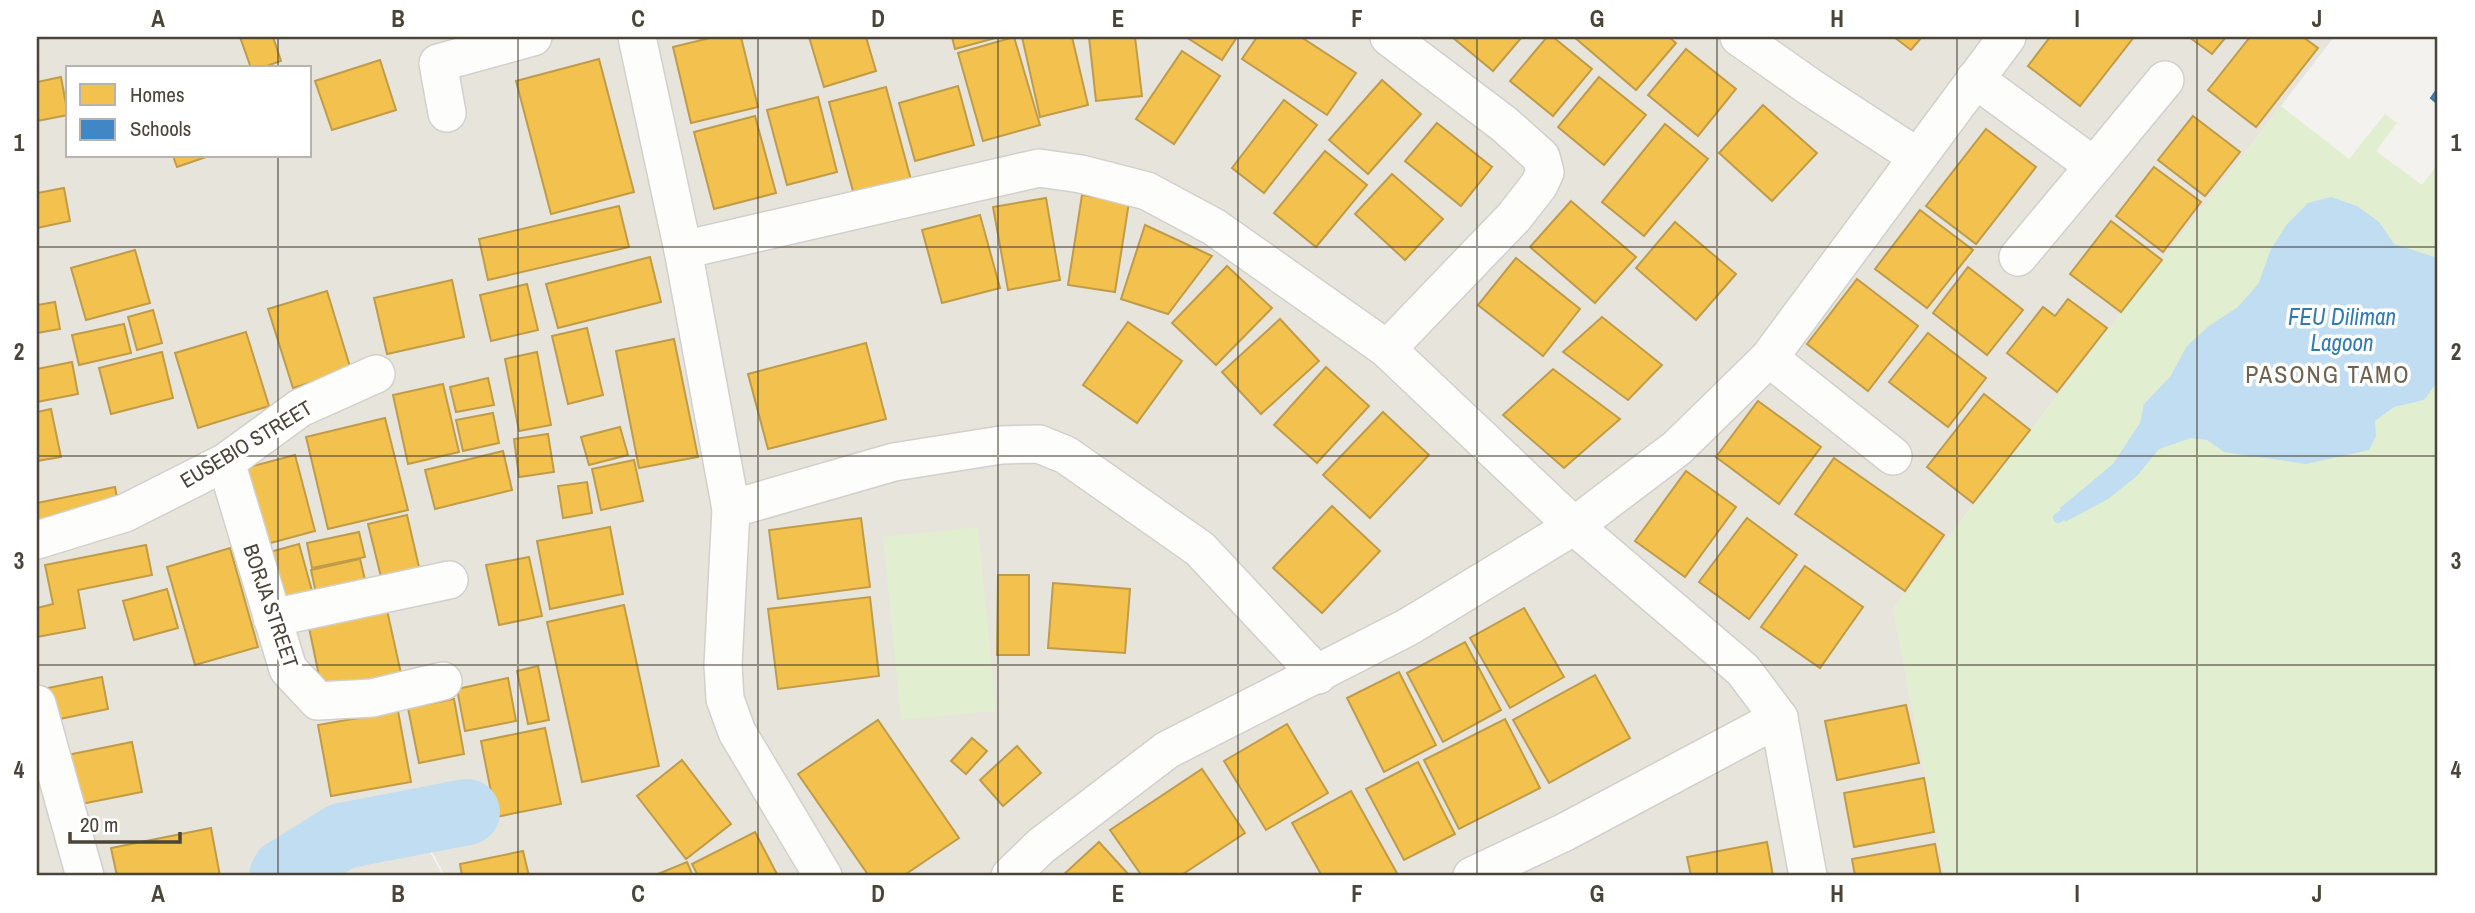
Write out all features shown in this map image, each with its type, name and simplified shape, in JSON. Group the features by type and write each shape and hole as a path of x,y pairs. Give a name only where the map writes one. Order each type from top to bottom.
{"street":[{"path":"447,113 438,63 533,37"},
{"path":"637,37 683,250 731,509 723,665 725,699 737,732 823,876"},
{"path":"1387,349 1514,217 1539,185 1545,172 1541,157 1504,124 1389,37"},
{"path":"1739,37 1916,156"},
{"path":"1010,876 1041,846 1167,750 1408,627 1574,526 1676,448 1769,358 1916,156 2007,37"},
{"path":"1975,79 2094,166"},
{"path":"2018,257 2165,80"},
{"path":"683,250 1039,168 1081,174 1147,191 1214,227 1387,349 1574,526 1743,670 1779,718 1808,876"},
{"path":"1769,358 1893,456"},
{"name":"EUSEBIO STREET","path":"37,540 125,513 226,461 300,408 376,374"},
{"path":"731,509 894,461 1001,445 1039,444 1066,455 1200,549 1318,674"},
{"name":"BORJA STREET","path":"226,461 288,669 318,701 372,698 443,681"},
{"path":"272,618 449,580"},
{"path":"37,704 85,876"},
{"path":"1472,876 1565,832 1779,718"}],"shaded area":[{"path":"37,37 2334,37 1893,609 1945,876 445,876 428,844 426,845 443,876 37,876"}],"green space":[{"path":"2281,106 2349,159 2385,114 2397,123 2376,151 2422,185 2438,164 2438,876 1945,876 1893,609"},
{"path":"978,527 996,711 901,720 883,537"}],"water":[{"name":"FEU Diliman Lagoon","path":"2331,197 2357,206 2379,222 2394,244 2438,258 2438,381 2424,400 2394,407 2375,421 2376,436 2369,450 2306,464 2224,452 2207,440 2191,438 2159,449 2137,476 2108,499 2065,522 2060,508 2113,464 2140,423 2144,404 2170,377 2187,346 2209,326 2238,307 2259,283 2270,251 2287,224 2308,203"}],"building: Homes":[{"path":"240,37 273,37 281,61 267,66 250,66"},
{"path":"714,37 741,37 758,107 691,123 673,47"},
{"path":"809,37 866,37 876,71 824,87"},
{"path":"952,37 999,37 955,49"},
{"path":"1014,37 1040,125 983,141 958,53"},
{"path":"1022,37 1072,37 1088,105 1040,117"},
{"path":"1089,37 1135,37 1142,96 1096,101"},
{"path":"1186,37 1237,37 1222,60"},
{"path":"1257,37 1301,37 1356,73 1327,115 1242,59"},
{"path":"1452,37 1522,37 1493,71"},
{"path":"1547,37 1553,37 1592,69 1553,116 1510,81"},
{"path":"1574,37 1669,37 1676,43 1636,90"},
{"path":"1894,37 1922,37 1911,50"},
{"path":"2050,37 2134,37 2080,106 2028,66"},
{"path":"2189,37 2226,37 2212,54"},
{"path":"2250,37 2303,37 2318,48 2256,127 2208,90"},
{"path":"1686,49 1736,89 1698,136 1648,95"},
{"path":"1182,51 1220,76 1174,144 1136,119"},
{"path":"599,59 634,192 551,214 516,81"},
{"path":"380,60 396,110 332,130 315,81"},
{"path":"61,77 66,115 37,121 37,82"},
{"path":"1599,77 1646,115 1604,165 1558,127"},
{"path":"1382,80 1421,114 1368,174 1329,140"},
{"path":"958,86 974,145 915,161 899,103"},
{"path":"886,87 911,180 854,195 829,102"},
{"path":"818,97 837,172 787,185 767,110"},
{"path":"1284,100 1317,125 1264,193 1232,168"},
{"path":"1763,105 1817,153 1772,201 1719,153"},
{"path":"755,116 776,193 714,209 694,132"},
{"path":"2193,116 2240,152 2205,196 2158,160"},
{"path":"1437,123 1492,167 1461,206 1405,161"},
{"path":"1665,124 1708,159 1644,236 1602,202"},
{"path":"1986,129 2036,167 1976,244 1926,206"},
{"path":"1325,151 1367,185 1316,247 1274,213"},
{"path":"174,158 203,158 177,167"},
{"path":"2154,167 2201,202 2163,252 2116,216"},
{"path":"1392,174 1443,219 1405,260 1355,214"},
{"path":"64,188 70,221 37,228 37,193"},
{"path":"1082,195 1129,202 1115,292 1068,285"},
{"path":"1046,198 1060,280 1008,290 993,207"},
{"path":"1571,201 1636,257 1595,303 1530,247"},
{"path":"619,206 629,247 488,280 479,239"},
{"path":"1920,210 1973,250 1927,308 1875,269"},
{"path":"980,215 1000,288 942,303 922,230"},
{"path":"2111,221 2162,260 2121,312 2070,274"},
{"path":"1675,222 1736,274 1696,320 1636,268"},
{"path":"1145,225 1212,256 1168,314 1121,299"},
{"path":"135,250 150,303 86,320 71,268"},
{"path":"650,257 661,302 558,328 546,284"},
{"path":"1516,258 1580,309 1543,356 1478,305"},
{"path":"1227,266 1272,308 1216,365 1172,323"},
{"path":"1968,267 2023,310 1987,355 1933,313"},
{"path":"1857,279 1918,326 1868,391 1807,344"},
{"path":"452,280 464,337 387,354 374,298"},
{"path":"527,284 538,330 491,341 480,295"},
{"path":"327,291 351,370 293,388 268,309"},
{"path":"2068,299 2107,328 2057,392 2007,353 2043,307 2055,316"},
{"path":"55,302 60,329 37,333 37,305"},
{"path":"153,310 162,343 137,350 128,317"},
{"path":"1602,317 1662,365 1628,400 1563,352"},
{"path":"1280,319 1319,361 1261,414 1222,372"},
{"path":"1128,322 1182,361 1137,423 1083,385"},
{"path":"124,324 131,353 79,365 72,335"},
{"path":"587,328 603,395 568,404 552,336"},
{"path":"246,332 269,406 198,428 175,353"},
{"path":"1928,333 1986,378 1948,427 1889,382"},
{"path":"674,339 698,457 639,468 616,351"},
{"path":"866,343 886,419 768,449 748,374"},
{"path":"162,352 173,398 111,414 99,368"},
{"path":"537,352 551,425 519,431 505,359"},
{"path":"72,362 78,394 37,402 37,369"},
{"path":"1326,367 1369,406 1317,463 1274,425"},
{"path":"1553,369 1620,419 1564,468 1503,415"},
{"path":"488,378 494,405 456,412 450,387"},
{"path":"443,384 459,452 408,464 393,395"},
{"path":"1984,394 2030,430 1973,503 1927,467"},
{"path":"1758,401 1821,447 1779,504 1716,457"},
{"path":"51,409 61,457 37,461 37,412"},
{"path":"1383,412 1429,455 1370,518 1323,475"},
{"path":"493,413 499,443 463,451 456,420"},
{"path":"385,418 408,510 328,529 306,437"},
{"path":"620,427 628,455 589,465 581,437"},
{"path":"548,434 554,472 519,477 514,439"},
{"path":"503,451 512,490 435,509 425,470"},
{"path":"295,455 315,531 263,545 242,469"},
{"path":"1834,458 1944,535 1905,591 1795,514"},
{"path":"634,460 643,501 601,510 592,469"},
{"path":"1686,471 1736,507 1685,577 1635,541"},
{"path":"587,482 592,513 563,518 558,486"},
{"path":"115,487 119,509 37,525 37,503"},
{"path":"1332,506 1380,551 1322,613 1273,568"},
{"path":"407,515 422,580 384,589 368,524"},
{"path":"861,518 870,587 778,599 769,530"},
{"path":"1747,518 1797,555 1749,619 1699,582"},
{"path":"610,527 623,594 550,609 537,541"},
{"path":"359,532 365,557 312,568 307,543"},
{"path":"299,544 314,598 274,610 259,555"},
{"path":"146,545 152,575 78,590 85,628 37,637 37,608 53,604 45,565"},
{"path":"230,548 258,647 195,665 167,567"},
{"path":"529,557 542,616 499,625 486,565"},
{"path":"360,559 369,596 319,607 311,570"},
{"path":"1805,566 1863,607 1820,668 1761,627"},
{"path":"998,575 1029,575 1029,655 997,655"},
{"path":"1053,583 1130,589 1125,653 1048,648"},
{"path":"167,589 178,628 134,640 123,601"},
{"path":"870,597 879,676 778,689 768,609"},
{"path":"385,601 402,678 323,695 307,618"},
{"path":"624,605 659,766 582,782 547,622"},
{"path":"1524,608 1564,677 1510,708 1470,638"},
{"path":"1465,642 1501,710 1443,742 1407,673"},
{"path":"538,666 549,720 528,724 517,671"},
{"path":"1399,672 1436,745 1384,772 1347,698"},
{"path":"1595,675 1630,738 1549,783 1513,720"},
{"path":"102,677 108,709 55,720 48,688"},
{"path":"508,678 516,721 465,731 457,689"},
{"path":"454,699 464,754 419,763 408,708"},
{"path":"1906,705 1919,763 1837,780 1825,721"},
{"path":"398,711 411,782 331,796 318,725"},
{"path":"1505,719 1540,788 1459,829 1424,760"},
{"path":"878,720 959,838 903,876 869,876 798,774"},
{"path":"1287,724 1328,793 1266,830 1224,761"},
{"path":"545,728 561,804 496,817 481,741"},
{"path":"972,738 987,751 966,774 951,761"},
{"path":"132,742 142,792 71,806 62,756"},
{"path":"1017,746 1041,773 1003,806 980,780"},
{"path":"682,760 731,824 686,859 637,796"},
{"path":"1418,762 1455,834 1404,860 1366,789"},
{"path":"1202,769 1245,833 1180,876 1142,876 1110,830"},
{"path":"1924,778 1934,832 1854,847 1844,793"},
{"path":"1351,791 1398,875 1322,876 1292,823"},
{"path":"211,828 220,876 117,876 111,848"},
{"path":"755,832 778,876 698,876 692,864"},
{"path":"1099,842 1130,876 1062,876"},
{"path":"1767,842 1773,876 1691,876 1687,857"},
{"path":"1935,844 1941,876 1855,876 1852,859"},
{"path":"523,851 529,876 462,876 460,864"},
{"path":"687,862 693,876 653,876"}],"building: Schools":[{"path":"2438,88 2438,104 2431,98"}],"waterway":[{"path":"2058,518 2075,507"},
{"path":"282,876 284,872 342,836 467,812"}],"district":[{"name":"PASONG TAMO","path":"2328,374"}]}
